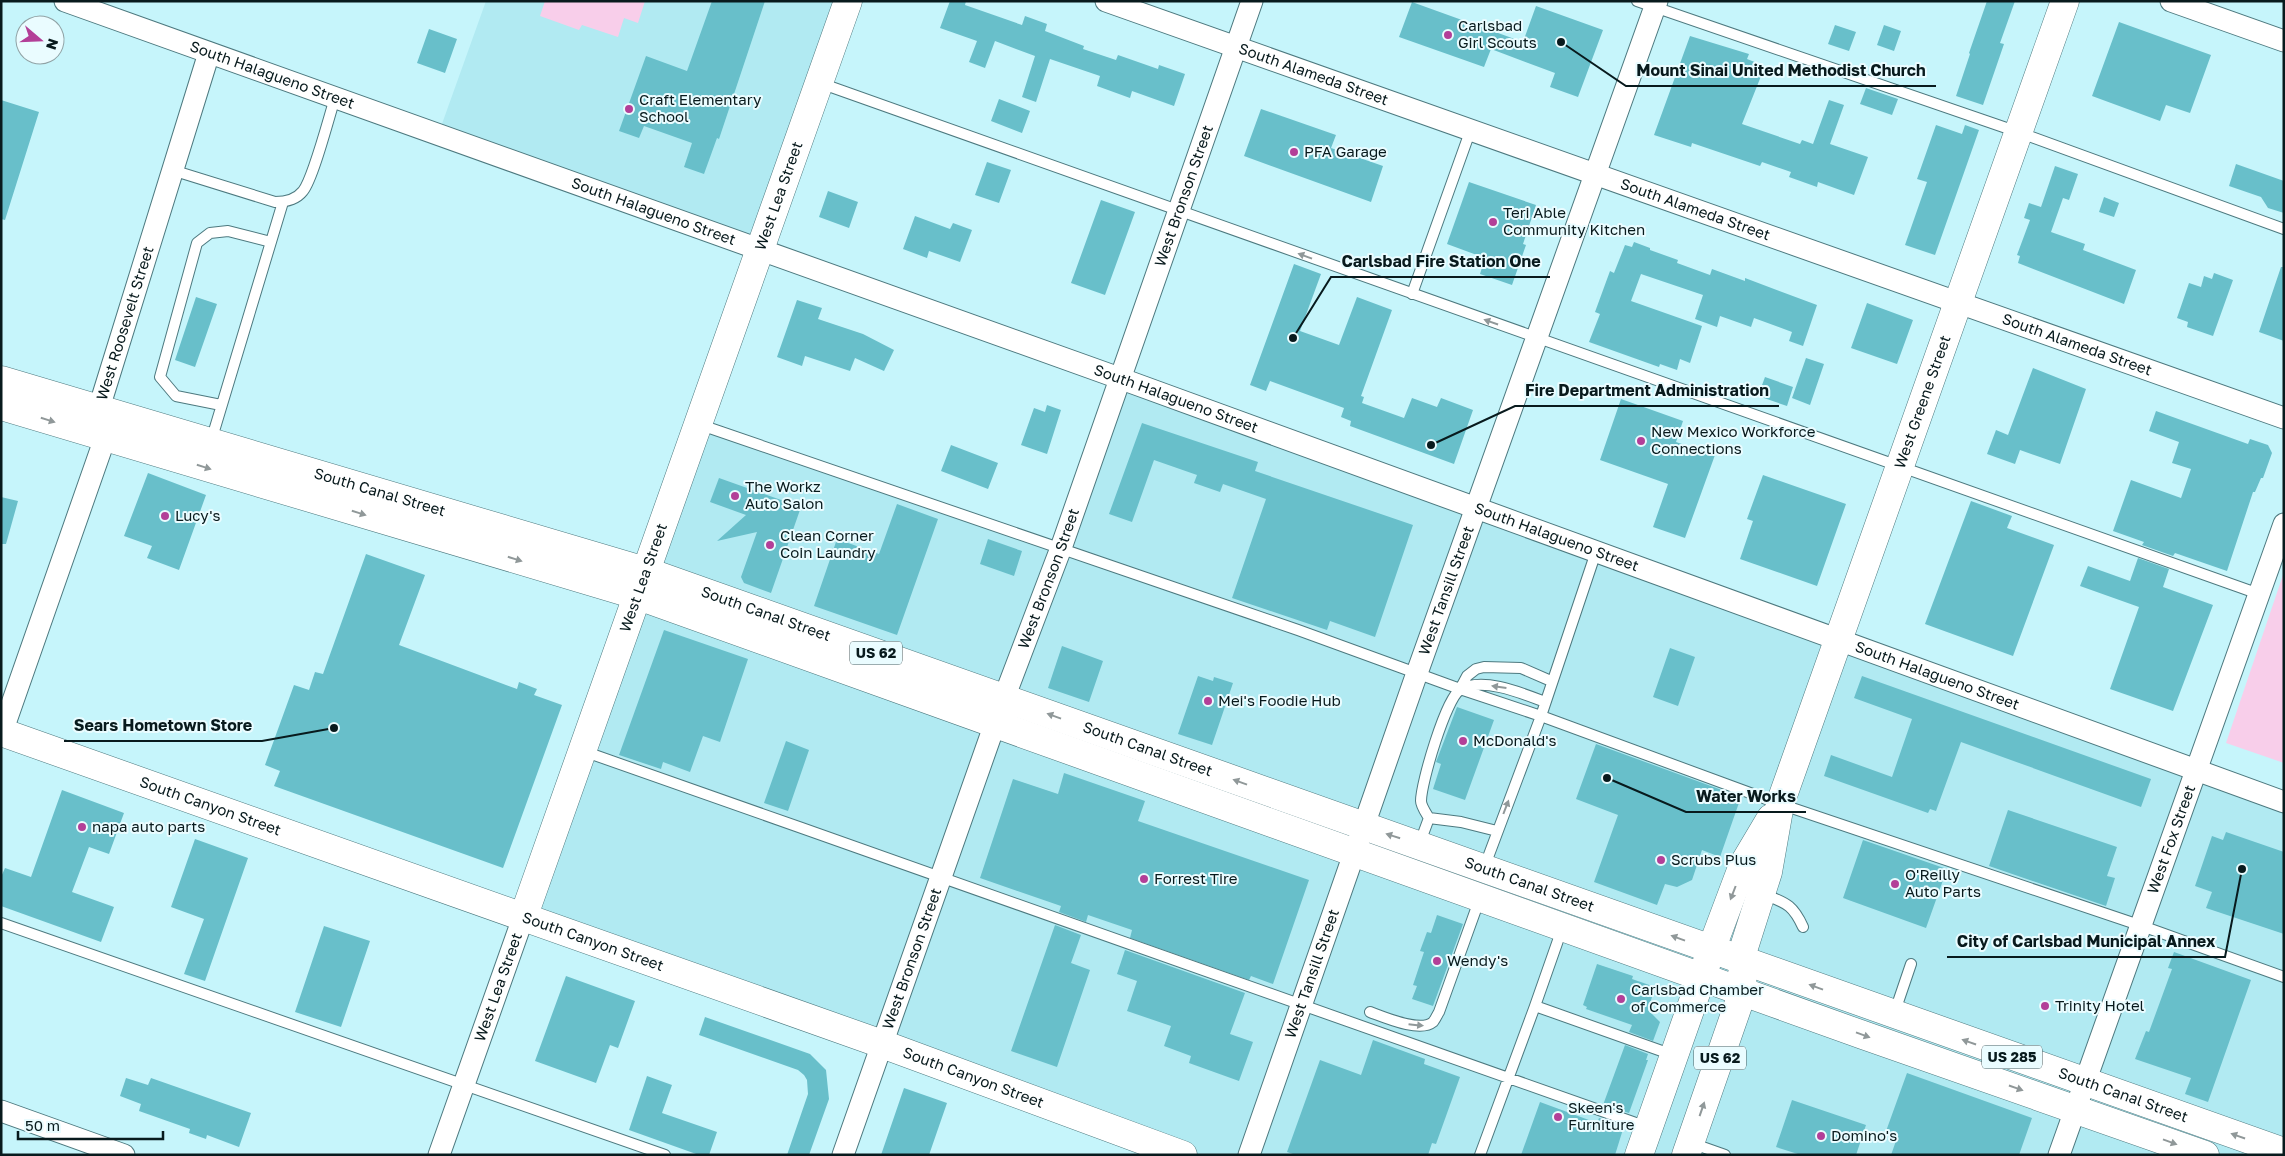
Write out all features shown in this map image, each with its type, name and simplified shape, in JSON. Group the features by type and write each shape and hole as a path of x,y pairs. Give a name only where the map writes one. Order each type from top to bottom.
{"main road":[{"name":"West Lea Street","path":"523,918 640,583 848,1"},
{"name":"West Greene Street","path":"1688,1149 1743,992 1740,960 1768,872 1780,804 2065,1"},
{"name":"South Canal Street","path":"1,380 210,442 640,583 1004,698 2284,1152"},
{"name":"South Canal Street","path":"1,406 105,438 640,583 994,724 2205,1155"},
{"name":"South Canyon Street","path":"2,733 882,1044 1183,1155"},
{"name":"West Greene Street","path":"1640,1155 1711,950 1743,865 1780,804"}],"street":[{"name":"South Halagueno Street","path":"66,1 1120,378 2284,802"},
{"name":"South Alameda Street","path":"1106,1 2284,418"},
{"name":"West Bronson Street","path":"843,1155 942,877 994,724 1061,548 1252,1"},
{"path":"2172,1 2284,41"},
{"name":"West Tansill Street","path":"1249,1155 1595,174 1649,3"},
{"name":"West Roosevelt Street","path":"105,438 98,408 209,52"},
{"path":"2,733 105,438"},
{"name":"West Fox Street","path":"2060,1155 2284,524"},
{"name":"West Lea Street","path":"439,1155 523,918"},
{"path":"1,1111 124,1155"}],"lane":[{"path":"1649,3 2018,132 2284,229"},
{"path":"819,83 2259,594"},
{"path":"172,170 274,202 283,202 296,198 308,184 335,98"},
{"path":"1412,294 1471,129"},
{"path":"210,442 283,202"},
{"path":"221,405 176,396 160,377 198,244 210,233 228,231 271,242"},
{"path":"697,424 1418,672 1460,689 1541,716 1780,804 2142,926 2284,977"},
{"path":"1484,869 1541,716 1551,681 1596,552"},
{"path":"1429,818 1420,803 1423,782 1450,700 1460,689 1467,676 1476,669 1484,667 1521,668 1551,681"},
{"path":"1460,689 1478,685 1494,686 1510,689 1545,702"},
{"path":"582,750 942,877 1301,1007 1649,1128"},
{"path":"1429,818 1461,822 1497,831"},
{"path":"1419,845 1429,818"},
{"path":"1762,893 1784,902 1796,911 1803,927"},
{"path":"1370,1012 1405,1024 1424,1027 1433,1022 1439,1012 1480,898"},
{"path":"1,923 664,1155"},
{"path":"1480,1155 1563,927"},
{"path":"1894,1015 1911,964"},
{"path":"1535,1006 1674,1055"},
{"path":"1688,1149 1725,1155"}],"shaded area":[{"name":"Craft Elementary School","path":"486,1 848,1 760,250 438,135"},
{"path":"545,1 645,1 638,23 624,18 618,37 582,25 579,30 540,16"},
{"path":"1119,378 2284,802 2284,1155 1183,1155 523,918 697,424 1061,548"},
{"path":"2284,572 2284,763 2226,743"}],"building":[{"path":"712,1 765,1 719,139 717,138 704,174 684,167 692,143 644,126 639,138 619,131 646,56 687,71"},
{"path":"950,1 966,1 965,5 1022,25 1025,16 1047,24 1045,31 1084,46 1083,49 1116,60 1118,55 1158,69 1159,65 1185,74 1174,106 1132,91 1130,98 1097,86 1100,76 1050,59 1036,102 1022,97 1035,56 995,41 985,68 969,62 977,41 940,28"},
{"path":"1987,1 2015,1 2000,43 2004,44 1983,105 1956,96"},
{"path":"1412,2 1523,42 1536,6 1603,30 1578,97 1550,87 1555,73 1491,49 1484,67 1399,37"},
{"path":"2119,22 2211,55 2190,113 2166,105 2160,121 2092,96"},
{"path":"1835,25 1856,32 1849,51 1828,44"},
{"path":"1884,25 1901,31 1894,51 1877,45"},
{"path":"429,29 457,39 445,73 417,63"},
{"path":"1690,36 1749,54 1747,59 1765,66 1742,124 1800,144 1802,140 1813,144 1829,100 1844,105 1830,144 1868,157 1854,195 1818,182 1817,187 1789,177 1791,172 1762,162 1760,166 1692,143 1691,147 1654,135"},
{"path":"1866,88 1898,99 1892,115 1860,104"},
{"path":"999,99 1030,111 1022,133 991,121"},
{"path":"1,100 39,112 5,220 1,219"},
{"name":"PFA Garage","path":"1261,109 1336,135 1331,148 1383,166 1371,202 1244,156"},
{"path":"1936,125 1962,134 1965,125 1979,130 1935,255 1905,245 1927,182 1917,179"},
{"path":"987,162 1011,170 999,203 975,195"},
{"path":"2236,164 2284,181 2284,213 2268,208 2261,197 2229,186"},
{"path":"2055,166 2078,174 2069,200 2063,198 2051,232 2085,244 2083,250 2136,270 2124,304 2018,263 2020,256 2017,255 2030,220 2024,218 2029,203 2041,207"},
{"name":"Teri Able Community Kitchen","path":"1469,182 1536,205 1523,244 1526,245 1512,285 1480,274 1485,258 1447,244"},
{"path":"828,191 858,202 849,228 819,217"},
{"path":"2104,197 2119,203 2114,217 2099,212"},
{"path":"1101,200 1135,212 1105,295 1071,283"},
{"path":"915,216 950,229 953,223 972,230 960,262 929,251 927,258 903,249"},
{"path":"1634,242 1678,260 1677,263 1710,275 1712,269 1745,281 1745,278 1817,305 1803,346 1789,341 1792,332 1754,318 1751,327 1720,316 1717,327 1695,319 1703,295 1641,274 1631,301 1702,326 1690,363 1680,359 1677,370 1660,364 1659,367 1589,342 1600,314 1595,312 1610,271 1614,273 1625,245 1632,247"},
{"path":"1294,264 1321,274 1300,331 1339,345 1357,297 1392,310 1361,396 1364,397 1362,403 1404,418 1412,398 1437,407 1441,398 1473,410 1454,464 1350,426 1351,421 1341,417 1344,408 1270,381 1266,391 1250,385"},
{"path":"2281,267 2284,267 2284,341 2259,332"},
{"path":"2214,273 2233,280 2213,336 2187,327 2188,322 2177,318 2189,283 2201,287 2204,276 2212,279"},
{"path":"196,297 217,304 195,367 175,360"},
{"path":"797,300 822,308 818,319 863,334 894,350 884,371 855,358 850,371 805,356 802,366 777,357"},
{"path":"1867,303 1913,320 1897,364 1851,348"},
{"path":"1806,358 1824,364 1810,405 1792,398"},
{"path":"2033,368 2086,389 2060,464 2020,450 2015,464 1987,454 1996,430 2008,435"},
{"path":"1765,377 1793,387 1787,406 1758,396"},
{"path":"1621,399 1683,421 1676,442 1715,455 1685,538 1653,527 1668,484 1600,460"},
{"path":"1047,405 1061,410 1047,454 1021,445 1034,408 1045,412"},
{"path":"2156,411 2248,444 2250,439 2268,445 2272,453 2263,478 2261,478 2255,492 2253,492 2227,571 2175,553 2173,556 2142,545 2144,542 2113,531 2131,480 2181,498 2191,469 2172,463 2179,442 2149,431"},
{"path":"1142,423 1258,462 1255,471 1413,525 1375,637 1330,621 1327,630 1232,598 1266,499 1223,484 1220,492 1194,483 1197,475 1154,460 1132,522 1109,514"},
{"path":"951,445 998,463 988,489 941,471"},
{"name":"Lucy's","path":"148,473 206,495 179,570 147,558 152,546 124,536"},
{"path":"1763,475 1846,504 1817,586 1740,559 1753,521 1747,519"},
{"path":"719,478 801,507 771,593 744,583 741,577 757,532 717,541 746,515 710,502"},
{"path":"1,497 18,501 6,544 1,544"},
{"path":"1971,501 2012,516 2007,528 2054,545 2013,656 1925,624"},
{"path":"897,504 938,519 897,635 814,606 837,539 879,554"},
{"path":"988,539 1022,551 1014,576 980,564"},
{"path":"366,554 425,575 399,645 517,689 519,682 537,689 534,695 562,705 503,868 274,786 280,771 265,765 294,685 309,690 315,672 323,674"},
{"path":"2138,558 2169,569 2163,587 2213,605 2173,711 2110,689 2139,607 2080,586 2088,566 2130,581"},
{"path":"664,630 748,659 720,742 703,736 690,772 663,762 661,769 619,755"},
{"path":"1062,646 1103,661 1089,702 1048,688"},
{"path":"1670,648 1695,657 1678,706 1653,697"},
{"name":"Mei's Foodie Hub","path":"1198,676 1213,681 1214,677 1233,683 1212,745 1178,734"},
{"path":"1862,676 2151,779 2141,807 1961,742 1936,811 1930,809 1928,813 1824,776 1831,755 1892,777 1912,719 1854,698"},
{"name":"McDonald's","path":"1457,707 1494,720 1465,800 1433,789 1441,764 1436,762"},
{"path":"786,741 809,750 788,811 764,803"},
{"path":"1596,744 1741,797 1720,857 1702,850 1692,880 1677,887 1665,884 1657,905 1594,882 1618,815 1576,799"},
{"name":"Forrest Tire","path":"1064,773 1145,801 1138,821 1309,880 1273,984 1251,976 1249,980 1130,938 1132,930 1088,915 1086,922 1059,912 1061,906 980,878 1013,779 1058,794"},
{"path":"62,790 124,813 109,854 89,847 72,892 114,907 101,942 1,906 1,877 5,868 31,877"},
{"path":"2008,810 2117,847 2107,876 2115,878 2106,906 1989,866"},
{"path":"2226,832 2284,852 2284,934 2206,908 2212,892 2195,886 2212,836 2223,840"},
{"path":"195,839 248,858 205,981 184,974 204,919 171,907"},
{"name":"O'Reilly Auto Parts","path":"1863,840 1947,869 1926,928 1843,898"},
{"name":"Wendy's","path":"1437,915 1463,924 1433,1006 1412,999 1417,986 1413,985 1424,952 1420,951 1427,932 1431,933"},
{"path":"1055,925 1081,935 1071,963 1090,970 1057,1067 1011,1051"},
{"path":"324,926 370,941 341,1027 295,1012"},
{"path":"1125,950 1245,993 1230,1034 1253,1042 1239,1081 1189,1063 1191,1056 1164,1046 1171,1026 1127,1011 1137,981 1117,974"},
{"path":"2174,952 2251,980 2208,1102 2185,1094 2191,1078 2135,1059 2146,1031 2149,1032 2172,969 2168,968"},
{"name":"Carlsbad Chamber of Commerce","path":"1597,964 1633,976 1632,979 1655,987 1648,1010 1660,1022 1653,1041 1629,1032 1632,1025 1586,1009 1587,1007 1583,1005"},
{"path":"566,976 635,1001 618,1048 610,1045 596,1083 535,1061"},
{"path":"705,1017 810,1054 826,1070 829,1099 809,1155 787,1155 808,1094 807,1080 804,1075 798,1070 699,1035"},
{"path":"1373,1040 1425,1059 1424,1064 1460,1077 1436,1144 1432,1143 1428,1155 1296,1155 1287,1152 1320,1060 1361,1075"},
{"path":"1625,1045 1648,1054 1646,1060 1648,1060 1629,1113 1603,1105"},
{"path":"1907,1073 2032,1118 2019,1155 1891,1155 1897,1138 1885,1134"},
{"path":"647,1076 672,1085 662,1113 717,1132 709,1155 699,1155 629,1130"},
{"path":"126,1078 148,1085 151,1078 251,1113 239,1147 207,1135 206,1139 189,1133 190,1129 139,1111 141,1104 120,1096"},
{"path":"904,1088 947,1103 929,1155 881,1155"},
{"name":"Domino's","path":"1792,1100 1866,1125 1856,1155 1801,1155 1776,1147"},
{"name":"Skeen's Furniture","path":"1540,1102 1597,1123 1599,1118 1624,1126 1615,1155 1521,1155"}],"place":[{"name":"Carlsbad Girl Scouts","path":"1448,35"},
{"name":"Mount Sinai United Methodist Church","path":"1561,42"},
{"name":"Craft Elementary School","path":"629,109"},
{"name":"PFA Garage","path":"1294,152"},
{"name":"Teri Able Community Kitchen","path":"1493,222"},
{"name":"Carlsbad Fire Station One","path":"1293,338"},
{"name":"New Mexico Workforce Connections","path":"1641,441"},
{"name":"Fire Department Administration","path":"1431,445"},
{"name":"The Workz Auto Salon","path":"735,496"},
{"name":"Lucy's","path":"165,516"},
{"name":"Clean Corner Coin Laundry","path":"770,545"},
{"name":"Mei's Foodie Hub","path":"1208,701"},
{"name":"Sears Hometown Store","path":"334,728"},
{"name":"McDonald's","path":"1463,741"},
{"name":"Water Works","path":"1607,778"},
{"name":"napa auto parts","path":"82,827"},
{"name":"Scrubs Plus","path":"1661,860"},
{"name":"City of Carlsbad Municipal Annex","path":"2242,869"},
{"name":"Forrest Tire","path":"1144,879"},
{"name":"O'Reilly Auto Parts","path":"1895,884"},
{"name":"Wendy's","path":"1437,961"},
{"name":"Carlsbad Chamber of Commerce","path":"1621,999"},
{"name":"Trinity Hotel","path":"2045,1006"},
{"name":"Skeen's Furniture","path":"1558,1117"},
{"name":"Domino's","path":"1821,1136"}]}
